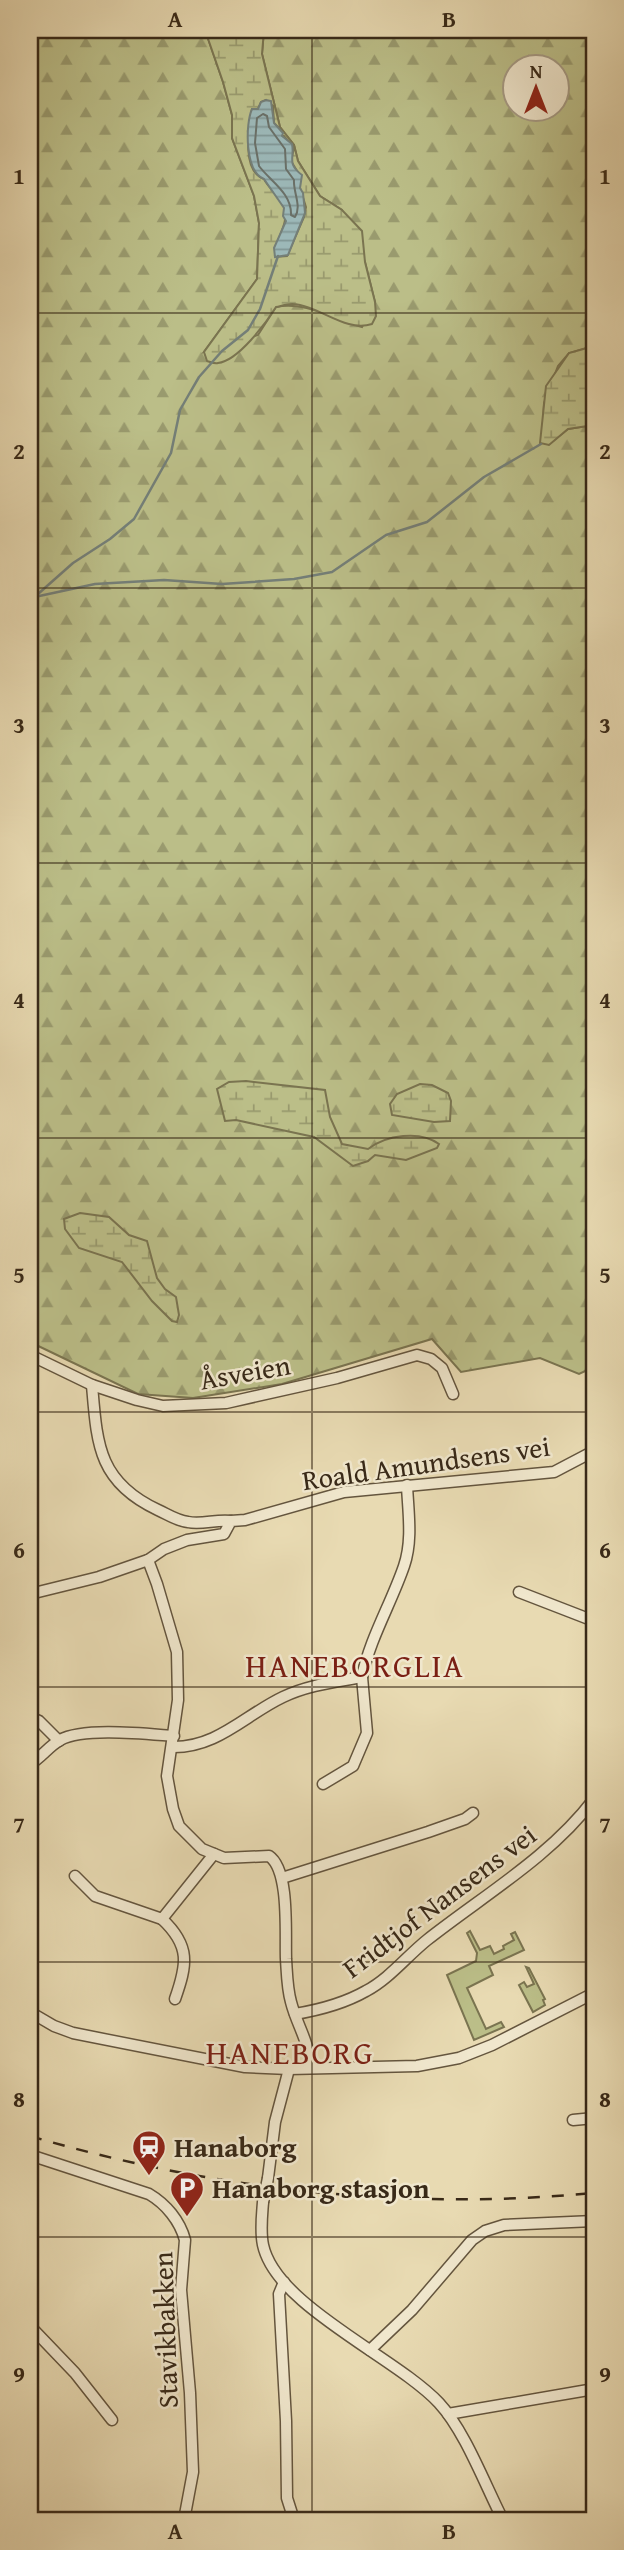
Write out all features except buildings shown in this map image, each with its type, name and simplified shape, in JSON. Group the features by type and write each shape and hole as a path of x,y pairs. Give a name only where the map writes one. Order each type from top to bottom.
{"street":[{"name":"Åsveien","path":"30,1355 92,1385 163,1406 226,1403 417,1356 431,1359 442,1368 453,1394"},
{"path":"92,1385 101,1453 125,1490 181,1521 231,1521"},
{"name":"Roald Amundsens vei","path":"30,1594 99,1577 148,1560 164,1549 187,1540 224,1534 231,1521 244,1520 344,1492 554,1472 594,1451"},
{"path":"323,1784 353,1766 367,1733 362,1677 367,1654 405,1564 409,1535 407,1485"},
{"path":"148,1560 162,1597 177,1652 178,1700 167,1776 176,1818 187,1836 202,1849 236,1859 269,1856 280,1868 288,1988 307,2042 310,2068"},
{"path":"519,1592 594,1621"},
{"path":"30,1764 40,1759 59,1741 76,1736 113,1732 203,1744 283,1697 313,1686 362,1677"},
{"path":"30,1717 59,1741"},
{"name":"Fridtjof Nansens vei","path":"295,2014 337,2003 370,1989 425,1941 554,1843 578,1821 594,1799"},
{"path":"282,1878 428,1832 465,1819 473,1813"},
{"path":"162,1919 214,1854"},
{"path":"75,1876 95,1896 162,1919 186,1957 175,1999"},
{"path":"30,2011 54,2026 73,2033 224,2064 289,2069 404,2067 449,2060 514,2035 594,1993"},
{"path":"289,2069 275,2122 263,2202 262,2244 284,2282 310,2306 418,2384 448,2414 503,2520"},
{"path":"573,2120 594,2118"},
{"name":"Stavikbakken","path":"30,2155 149,2193 163,2202 183,2233 182,2311 190,2393 193,2472 184,2520"},
{"path":"370,2350 412,2310 472,2240 485,2231 504,2225 594,2221"},
{"path":"284,2282 279,2294 287,2498 294,2520"},
{"path":"30,2326 75,2373 112,2420"},
{"path":"448,2414 594,2389"}],"green space":[{"path":"30,30 205,30 223,82 232,115 232,138 254,196 259,223 257,279 204,352 258,335 276,307 298,306 362,327 375,302 365,262 342,210 320,196 298,161 294,145 280,127 262,54 264,30 594,30 594,354 586,348 569,353 558,366 544,403 543,422 549,444 568,429 594,425 594,1367 579,1374 540,1358 461,1372 432,1339 282,1384 193,1398 138,1394 30,1342"},
{"path":"205,30 264,30 262,54 280,127 294,145 298,161 320,196 342,210 362,231 365,262 375,302 376,316 372,324 352,325 302,306 284,305 276,307 259,331 234,356 218,363 207,361 204,352 257,279 259,223 254,196 232,138 232,115","holes":["266,100 273,106 274,123 294,148 291,161 299,174 306,207 287,256 275,257 284,226 284,207 252,167 248,148 252,109 258,109 261,102"]},
{"path":"587,348 594,354 594,425 568,429 549,445 540,443 546,386 569,353"},
{"path":"246,1081 325,1090 330,1117 342,1144 368,1149 384,1140 413,1136 439,1144 437,1148 406,1160 375,1155 368,1161 353,1166 314,1137 236,1120 225,1121 217,1089 229,1082"},
{"path":"420,1084 432,1085 448,1093 451,1101 450,1121 434,1122 392,1115 390,1104 397,1094"},
{"path":"80,1213 109,1217 129,1235 147,1241 157,1278 165,1289 176,1297 179,1315 177,1322 172,1321 152,1301 122,1262 79,1248 65,1229 64,1219"},
{"path":"470,1931 480,1950 490,1946 494,1954 504,1949 503,1946 514,1940 511,1934 515,1932 524,1950 489,1966 493,1975 467,1988 486,2029 501,2022 504,2027 474,2040 447,1975 476,1961 477,1953 467,1933"},
{"path":"526,1967 545,1999 545,2005 533,2012 519,1985 524,1982 527,1987 534,1984"}],"water":[{"path":"271,101 274,123 283,133 282,136 292,144 293,164 302,175 300,188 305,213 288,255 275,257 274,248 286,221 283,216 284,208 253,167 248,147 248,126 252,109 258,109 261,102"}],"waterway":[{"path":"38,594 73,563 110,539 134,519 171,453 180,410 199,377 222,351 248,330 260,309 278,256"},
{"path":"30,598 95,584 164,580 222,584 294,579 332,572 386,535 427,522 484,477 541,444"}],"railway":[{"path":"30,2136 169,2170 239,2183 309,2191 451,2199 594,2193"}],"place":[{"name":"Hanaborg","path":"149,2177"},
{"name":"Hanaborg stasjon","path":"187,2218"}],"district":[{"name":"HANEBORGLIA","path":"355,1666"},
{"name":"HANEBORG","path":"290,2053"}]}
